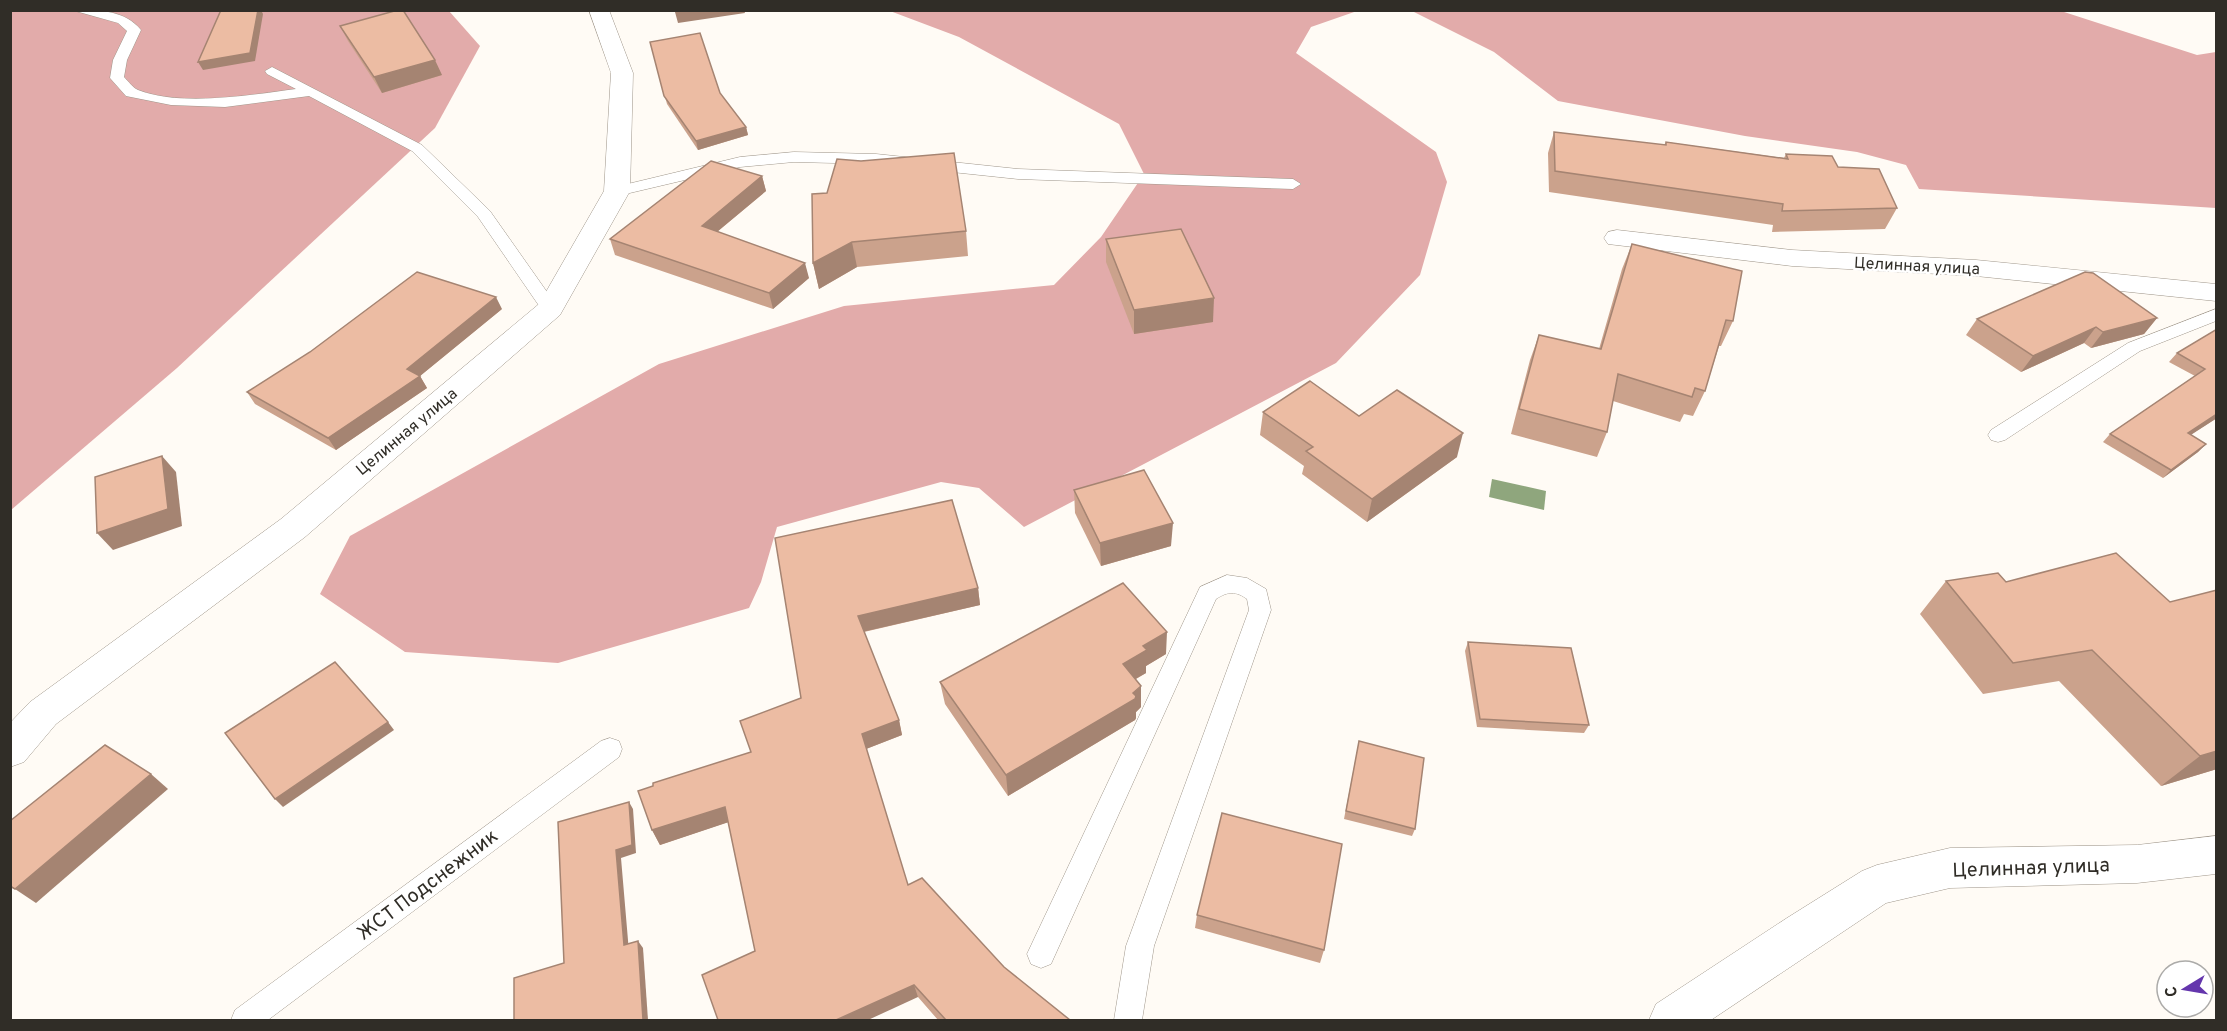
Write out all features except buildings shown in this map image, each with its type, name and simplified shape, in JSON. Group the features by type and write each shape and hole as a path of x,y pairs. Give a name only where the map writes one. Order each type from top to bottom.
{"street":[{"name":"Целинная улица","path":"10,750 43,712 293,528 550,309 617,191 621,73 599,10"},
{"name":"Целинная улица","path":"1617,238 1792,258 1976,267 2217,293"},
{"name":"Целинная улица","path":"1672,1020 1876,885 1950,868 2137,864 2217,855"}],"lane":[{"path":"78,10 123,20 134,30 120,60 117,78 131,93 171,101 225,103 310,92"},
{"path":"272,71 417,148 484,214 550,309"},
{"path":"617,191 740,162 794,157 876,159 1018,174 1293,184"},
{"path":"1998,435 2134,347 2217,315"},
{"path":"1041,954 1208,593 1220,584 1233,583 1246,586 1258,595 1260,609 1140,946 1128,1020"},
{"name":"ЖСТ Подснежник","path":"245,1020 610,749"}],"shaded area":[{"path":"11,11 449,11 480,46 435,128 177,368 11,510"},
{"path":"890,11 1357,11 1311,27 1296,53 1436,152 1447,182 1420,275 1336,363 1024,527 979,488 941,482 777,527 761,582 749,608 558,663 405,652 320,594 350,536 659,364 844,306 1054,285 1101,237 1144,174 1119,124 959,37"},
{"path":"1412,11 2061,11 2197,55 2216,52 2216,208 1919,189 1906,165 1857,152 1745,136 1558,101 1494,52"},
{"path":"1492,479 1546,491 1544,510 1489,497"}]}
